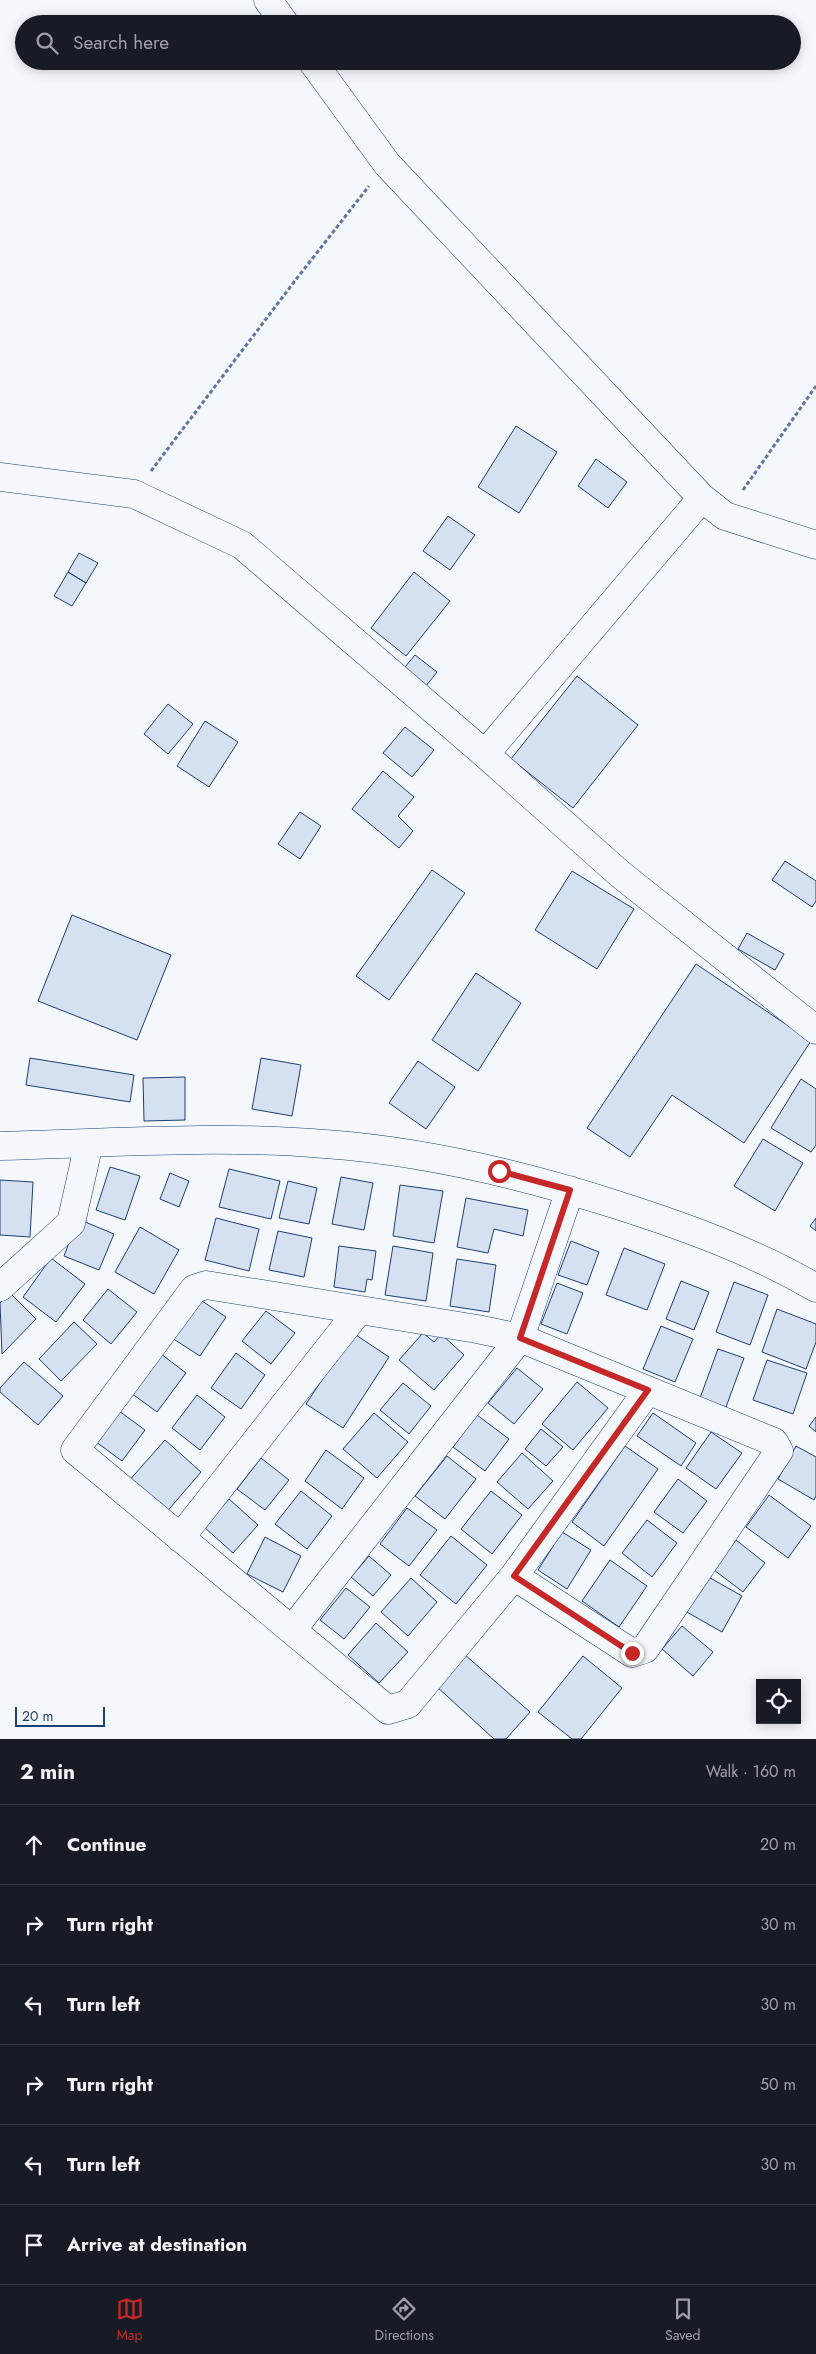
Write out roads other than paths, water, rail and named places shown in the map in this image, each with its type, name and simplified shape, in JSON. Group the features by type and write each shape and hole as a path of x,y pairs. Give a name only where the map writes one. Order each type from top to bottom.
{"street":[{"path":"268,0 279,15"},
{"path":"318,70 386,164 702,498 725,516 816,545"},
{"path":"0,477 134,494 242,545 486,754 620,874 816,1030"},
{"path":"486,754 702,498"},
{"path":"0,1146 230,1140 325,1144 418,1155 499,1171 570,1190 670,1222 746,1253 816,1288"},
{"path":"0,1287 71,1223 89,1144"},
{"path":"292,1630 520,1338 570,1190"},
{"path":"514,1576 632,1653 645,1649 779,1451 774,1442 648,1390 520,1338 477,1328 206,1285 194,1289 75,1450 388,1710 408,1704 514,1576 648,1390"},
{"path":"180,1538 359,1310"}]}
